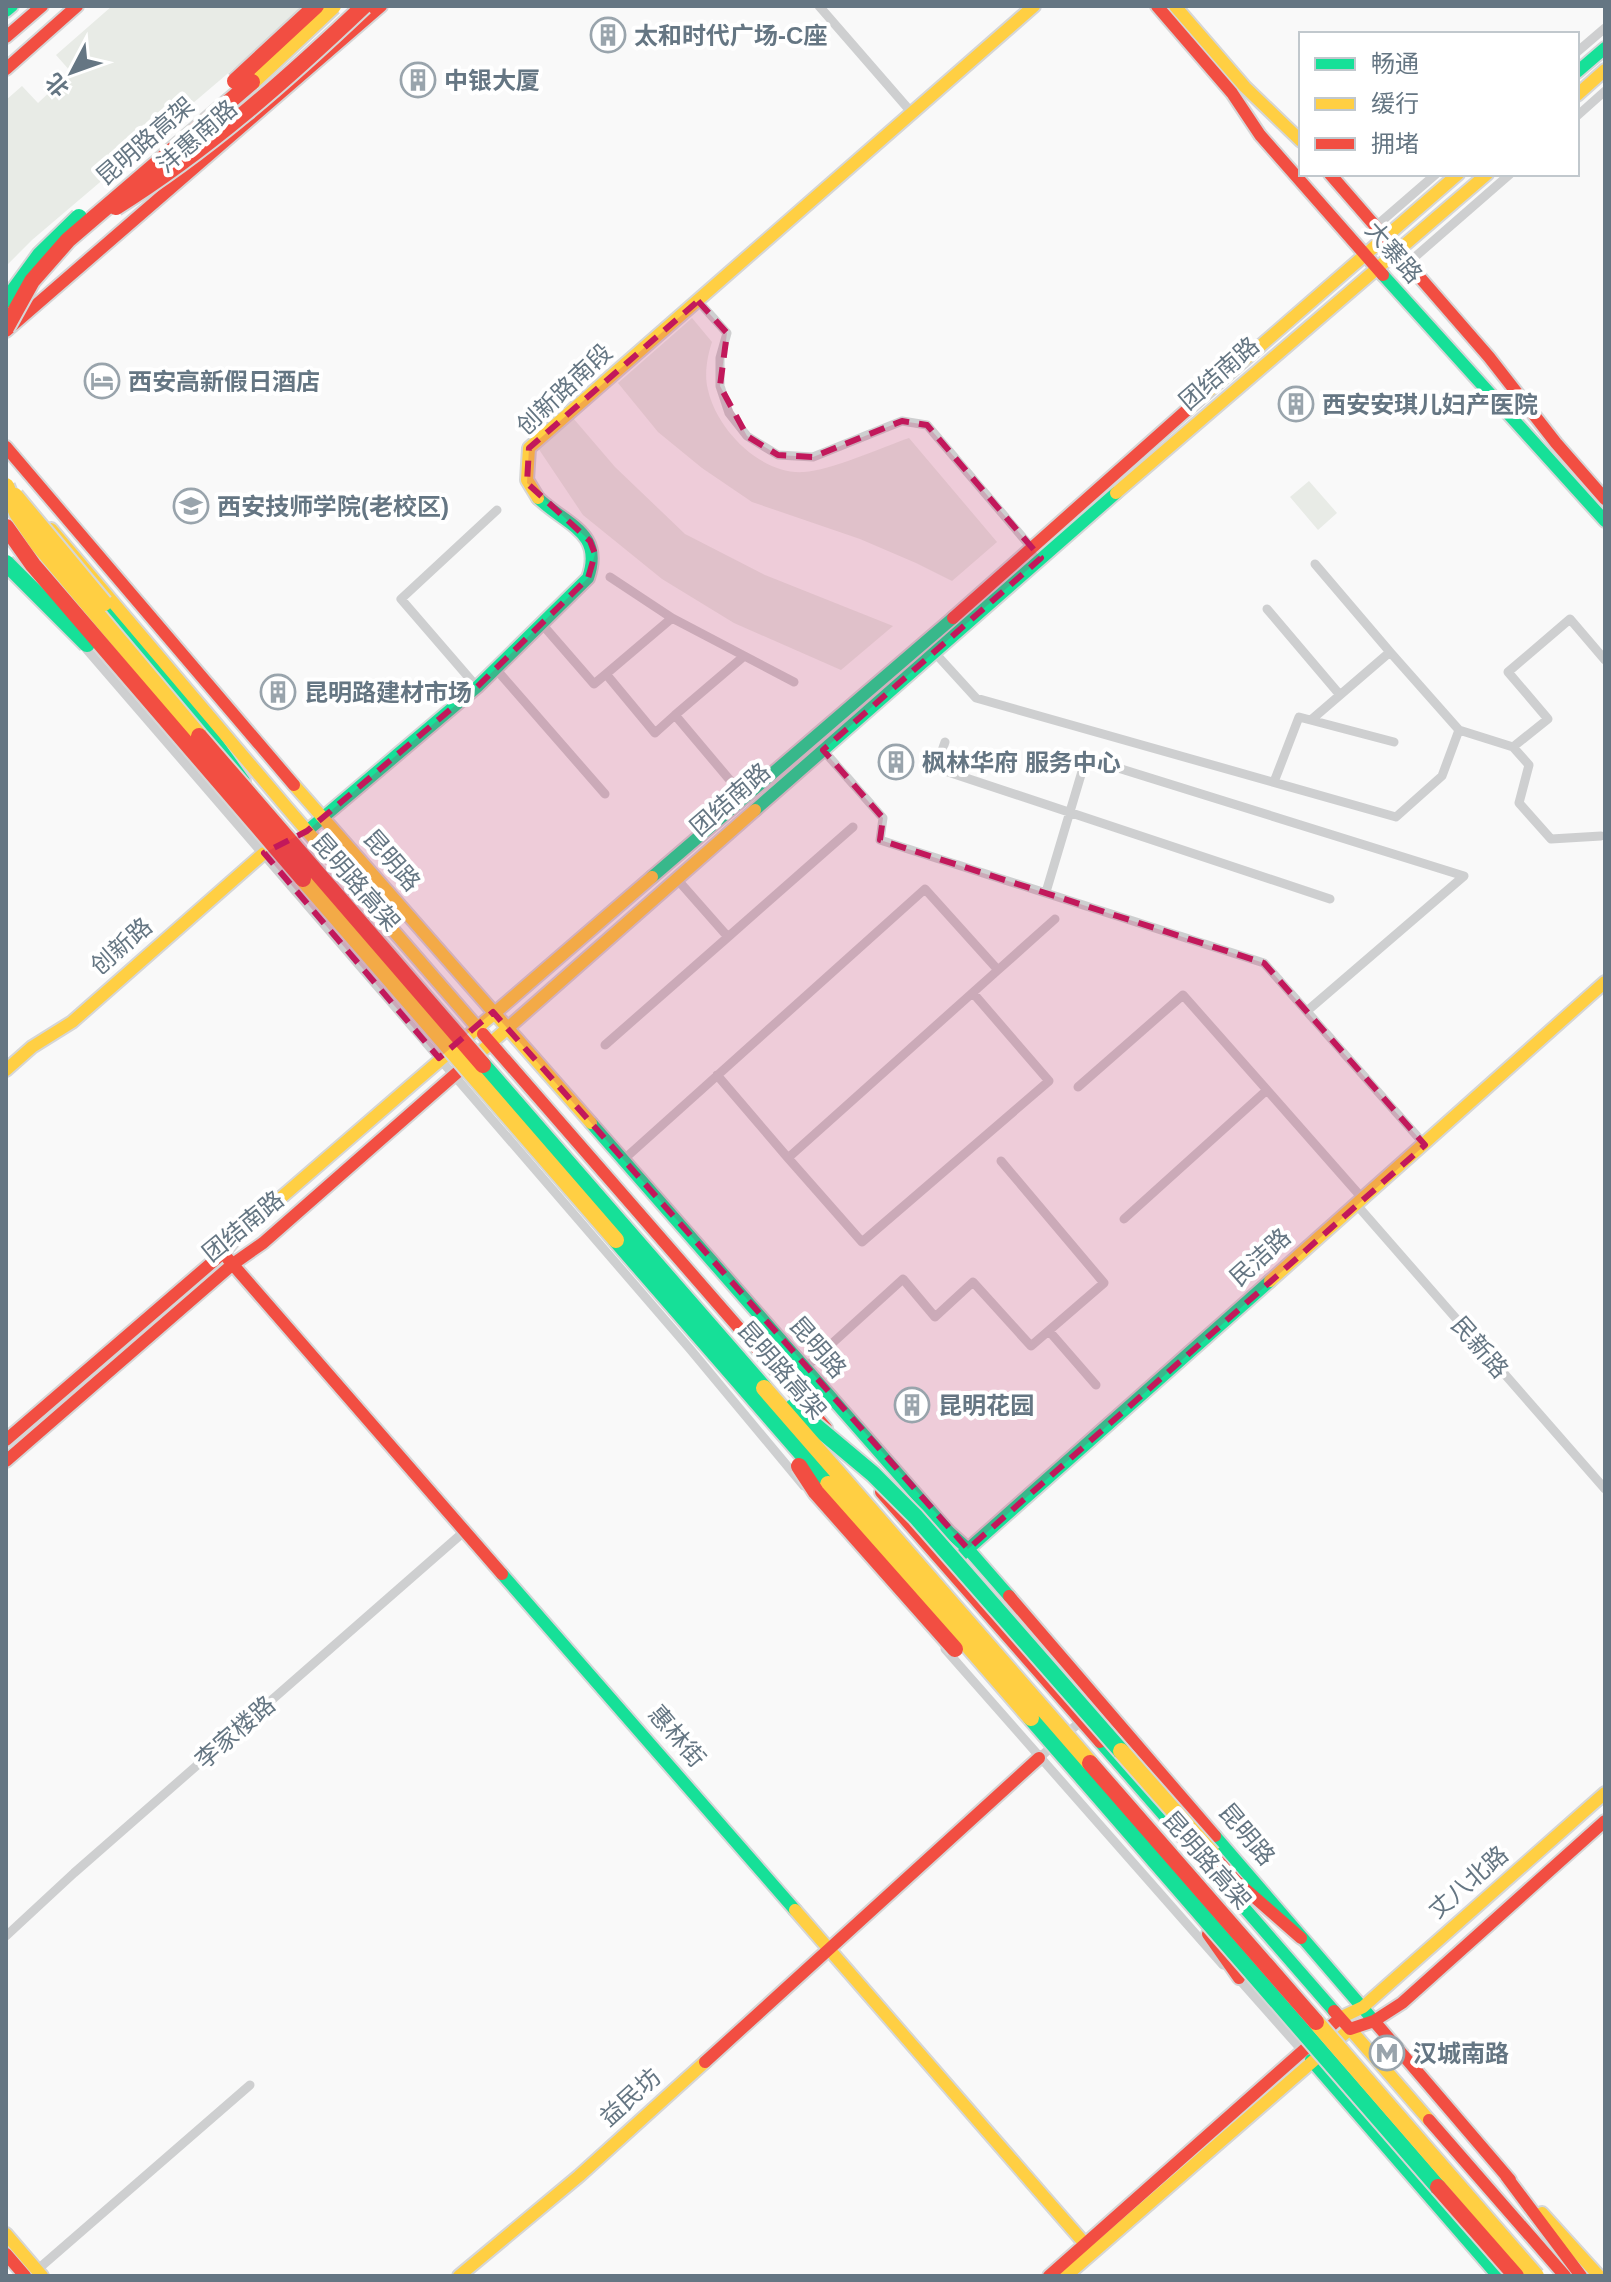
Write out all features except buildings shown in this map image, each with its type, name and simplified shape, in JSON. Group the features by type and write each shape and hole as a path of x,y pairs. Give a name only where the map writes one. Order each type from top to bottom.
{"main road":[{"path":"6,11 12,6"},
{"path":"6,37 42,6"},
{"path":"6,69 77,6"},
{"name":"昆明路高架","path":"6,299 48,244 316,6"},
{"name":"昆明路高架","path":"6,329 14,309 38,274 84,226 300,39 333,6"},
{"path":"6,299 343,6"},
{"path":"84,226 186,161 301,65 364,6"},
{"name":"沣惠南路","path":"6,329 190,175 381,6"},
{"name":"创新路南段","path":"307,831 477,687 588,578 595,554 590,541 537,498 527,483 525,468 529,448 1034,6"},
{"name":"大寨路","path":"1157,6 1232,93 1260,135 1364,255 1605,521"},
{"path":"1175,6 1245,87 1299,139"},
{"path":"1579,70 1605,48"},
{"path":"1579,93 1605,70"},
{"name":"大寨路","path":"1332,176 1489,357 1556,443 1605,499"},
{"name":"团结南路","path":"6,1440 228,1259 263,1243 935,653 1037,554 1364,255 1381,231 1455,176"},
{"name":"团结南路","path":"6,1461 228,1259 247,1225 439,1058 1377,269 1403,257 1485,176"},
{"name":"昆明路","path":"6,447 323,818 949,1532 968,1549 1245,1868 1301,1938 1506,2176 1599,2276"},
{"name":"昆明路高架","path":"6,486 22,524 44,552 272,822 1536,2276"},
{"name":"昆明路","path":"6,486 67,545 307,831 1565,2276"},
{"name":"昆明路高架","path":"6,527 41,574 186,745 1516,2276"},
{"path":"6,560 86,643 140,705 186,745"},
{"name":"创新路","path":"6,1070 32,1047 72,1022 264,853"},
{"name":"民洁路","path":"947,1568 1605,982"},
{"name":"惠林街","path":"228,1259 1089,2248"},
{"path":"754,1373 873,1474 916,1517 1236,1881 1301,1938"},
{"path":"768,1417 816,1492 1208,1934 1239,1978"},
{"name":"益民坊","path":"459,2276 579,2176 1039,1758"},
{"name":"丈八北路","path":"1345,2023 1605,1793"},
{"name":"丈八北路","path":"1345,2023 1374,2021 1402,2003 1605,1821"},
{"path":"1049,2276 1089,2248 1345,2023"},
{"path":"1307,2056 1498,2276"},
{"path":"1506,2176 1581,2276"},
{"path":"6,2234 35,2274"},
{"path":"1066,2276 1089,2248"},
{"path":"6,2254 35,2274"}],"street":[{"path":"819,6 912,113"},
{"path":"1579,50 1605,28"},
{"path":"1579,114 1605,91"},
{"path":"1381,231 1434,176"},
{"path":"1403,257 1507,176"},
{"path":"698,301 727,333 720,358 720,386 729,413 747,436 778,455 813,457 902,421 927,425 1037,554"},
{"path":"477,687 401,599 497,510"},
{"path":"28,582 67,545"},
{"path":"6,560 264,853 1039,1758 1215,1958 1239,1978 1307,2056"},
{"path":"1315,564 1459,730 1513,747 1529,765 1519,803 1551,839 1601,836"},
{"path":"610,577 672,618 794,682"},
{"path":"1267,609 1340,695"},
{"path":"541,623 594,684 672,618"},
{"path":"1513,747 1548,719 1508,672 1570,619 1605,660"},
{"path":"1311,720 1390,652"},
{"path":"935,653 976,698 1396,817 1442,776 1459,730"},
{"path":"606,674 655,733 743,657"},
{"path":"495,668 605,794"},
{"path":"675,715 745,798"},
{"path":"1274,782 1299,717 1394,742"},
{"path":"945,742 936,768 1330,899"},
{"path":"823,750 883,818 880,840 1264,963 1425,1145"},
{"path":"1046,892 1086,758 1464,876 1307,1011"},
{"path":"605,1045 853,827"},
{"path":"264,853 307,831"},
{"path":"676,878 728,937"},
{"path":"622,1161 925,889 998,970"},
{"path":"788,1158 1055,919"},
{"path":"717,1075 862,1242 1049,1081 973,993"},
{"name":"民新路","path":"1078,1087 1183,995 1605,1489"},
{"path":"1124,1219 1267,1090"},
{"path":"805,1368 903,1279 935,1317 973,1282 1031,1346 1104,1283 1001,1161"},
{"path":"1049,1331 1096,1385"},
{"name":"李家楼路","path":"6,1936 466,1530"},
{"path":"1039,1758 1080,1722"},
{"path":"35,2274 250,2085"}],"highlighted area":[{"path":"698,301 727,333 720,386 747,436 778,455 813,457 902,421 927,425 1041,558 823,750 883,818 880,840 1264,963 1425,1145 968,1549 493,1012 439,1058 264,853 307,831 477,687 588,578 595,554 590,541 527,483 529,448"}],"shaded area":[{"path":"112,6 307,6 32,240 6,266 6,100 22,86 38,103 71,72 56,55"},
{"path":"692,318 712,342 706,378 713,405 731,434 757,458 788,471 815,471 909,438 997,542 952,581 860,539 752,502 702,468 658,432 618,383"},
{"path":"573,418 615,467 685,534 765,575 893,626 841,670 734,623 662,579 583,515 538,448"},
{"path":"1309,481 1337,513 1318,530 1290,497"}],"traffic: fast":[{"path":"6,11 12,6"},
{"path":"1579,70 1605,48"},
{"path":"8,299 40,255 79,217"},
{"path":"1383,275 1605,521"},
{"path":"755,810 1116,493"},
{"path":"307,831 477,687 588,578 592,562 587,540 538,498"},
{"path":"6,563 87,644"},
{"path":"104,603 186,700 244,781"},
{"path":"652,877 953,618"},
{"path":"483,1065 764,1388"},
{"path":"591,1123 949,1532 1009,1596"},
{"path":"616,1240 828,1484"},
{"path":"949,1566 1270,1281"},
{"path":"793,1407 873,1474 916,1517 1121,1751"},
{"path":"502,1574 795,1910"},
{"path":"1031,1718 1438,2187"},
{"path":"1100,1742 1334,2011"},
{"path":"1215,1836 1374,2021"},
{"path":"1311,2060 1498,2276"}],"traffic: slow":[{"path":"252,82 333,6"},
{"path":"538,498 527,480 529,448 1034,6"},
{"path":"1175,6 1245,87 1299,139"},
{"path":"1579,93 1605,70"},
{"path":"1197,401 1456,176"},
{"path":"1116,493 1485,176"},
{"path":"6,486 17,513 38,544 199,736"},
{"path":"15,496 104,603"},
{"path":"51,529 483,1034"},
{"path":"294,785 591,1123"},
{"path":"476,1056 755,810"},
{"path":"6,1070 32,1047 72,1022 264,853"},
{"path":"239,1234 652,877"},
{"path":"303,879 616,1240"},
{"path":"1270,1281 1605,982"},
{"path":"764,1388 1090,1763"},
{"path":"828,1484 1031,1718"},
{"path":"1121,1751 1212,1854"},
{"path":"1340,2018 1363,2007 1605,1793"},
{"path":"795,1910 1092,2252"},
{"path":"1316,2022 1536,2276"},
{"path":"1066,2276 1350,2029 1429,2120"},
{"path":"459,2276 579,2176 705,2062"},
{"path":"1542,2213 1599,2276"},
{"path":"6,2234 42,2276"}],"traffic: jam":[{"path":"6,37 42,6"},
{"path":"6,69 77,6"},
{"path":"235,81 316,6"},
{"path":"116,207 182,162 245,113 364,6"},
{"path":"6,331 381,6"},
{"path":"1157,6 1232,93 1260,135 1383,275"},
{"path":"6,328 32,281 68,240 252,82"},
{"path":"1332,176 1489,357 1556,443 1605,499"},
{"path":"953,618 1197,401"},
{"path":"6,447 294,785"},
{"path":"6,527 33,565 303,879"},
{"path":"199,736 483,1065"},
{"path":"483,1034 826,1428"},
{"path":"6,1461 233,1264 263,1243 476,1056"},
{"path":"6,1440 223,1253 239,1234"},
{"path":"228,1259 502,1574"},
{"path":"799,1466 816,1492 955,1649"},
{"path":"881,1492 1100,1742"},
{"path":"1009,1596 1215,1836"},
{"path":"705,2062 1039,1758"},
{"path":"1090,1763 1316,2022"},
{"path":"1334,2011 1350,2029 1374,2021 1402,2003 1605,1821"},
{"path":"1212,1854 1236,1881 1301,1938"},
{"path":"1208,1934 1239,1978"},
{"path":"1049,2276 1340,2018"},
{"path":"1374,2021 1510,2180"},
{"path":"1429,2120 1565,2276"},
{"path":"1506,2176 1581,2276"},
{"path":"1438,2187 1516,2276"},
{"path":"6,2254 25,2276"}],"place":[{"name":"太和时代广场-C座","path":"608,35"},
{"name":"中银大厦","path":"418,80"},
{"name":"西安高新假日酒店","path":"102,381"},
{"name":"西安安琪儿妇产医院","path":"1296,404"},
{"name":"西安技师学院(老校区)","path":"191,506"},
{"name":"昆明路建材市场","path":"278,692"},
{"name":"枫林华府 服务中心","path":"896,762"},
{"name":"昆明花园","path":"912,1405"},
{"name":"汉城南路","path":"1387,2053"}]}
